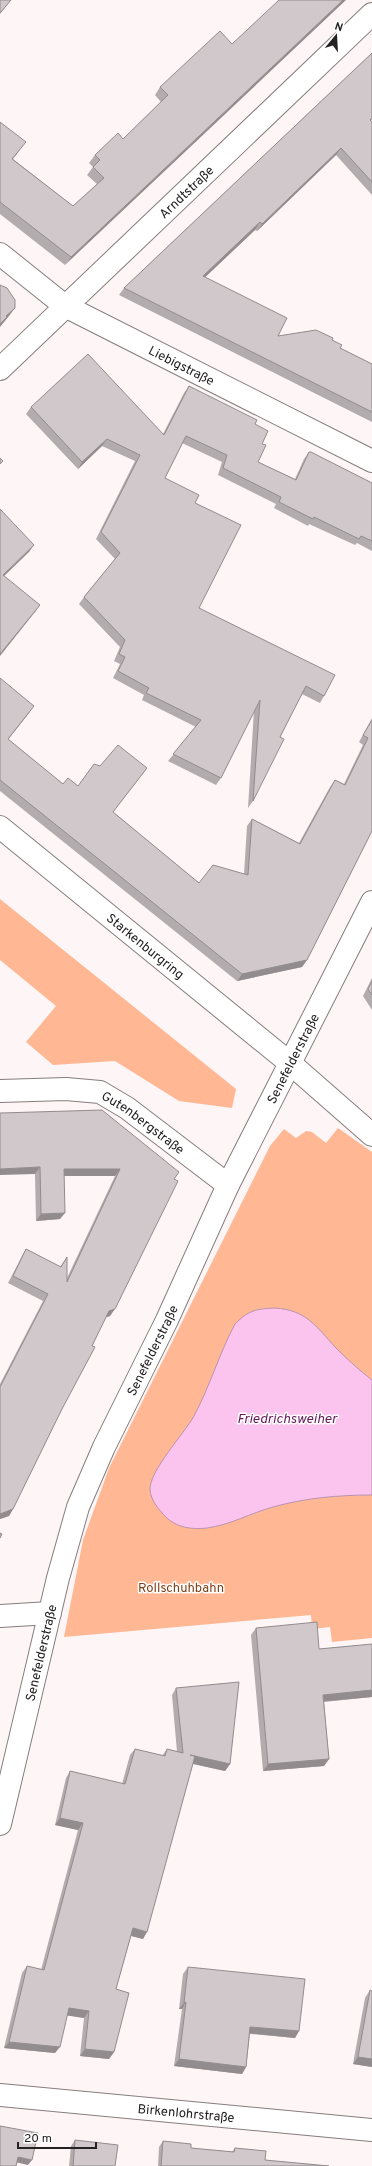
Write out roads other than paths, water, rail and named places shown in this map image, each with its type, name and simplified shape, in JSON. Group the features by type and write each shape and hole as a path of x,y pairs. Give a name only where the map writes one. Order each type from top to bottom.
{"street":[{"name":"Arndtstraße","path":"0,369 372,14"},
{"name":"Liebigstraße","path":"0,254 65,306 372,461"},
{"name":"Starkenburgring","path":"0,827 291,1064 372,1135"},
{"name":"Senefelderstraße","path":"0,1824 67,1541 83,1495 104,1447 167,1320 228,1185 291,1064 372,902"},
{"name":"Gutenbergstraße","path":"0,1091 66,1089 100,1092 127,1108 228,1185"},
{"path":"0,1616 50,1613"},
{"name":"Birkenlohrstraße","path":"0,2095 372,2130"}],"water":[{"name":"Friedrichsweiher","path":"275,1308 295,1312 310,1320 344,1356 372,1380 372,1495 335,1496 297,1501 207,1528 189,1528 177,1525 163,1514 153,1500 150,1490 151,1482 155,1473 194,1416 235,1324 244,1316 253,1311"}],"park label":[{"name":"Rollschuhbahn","path":"181,1587"}]}
